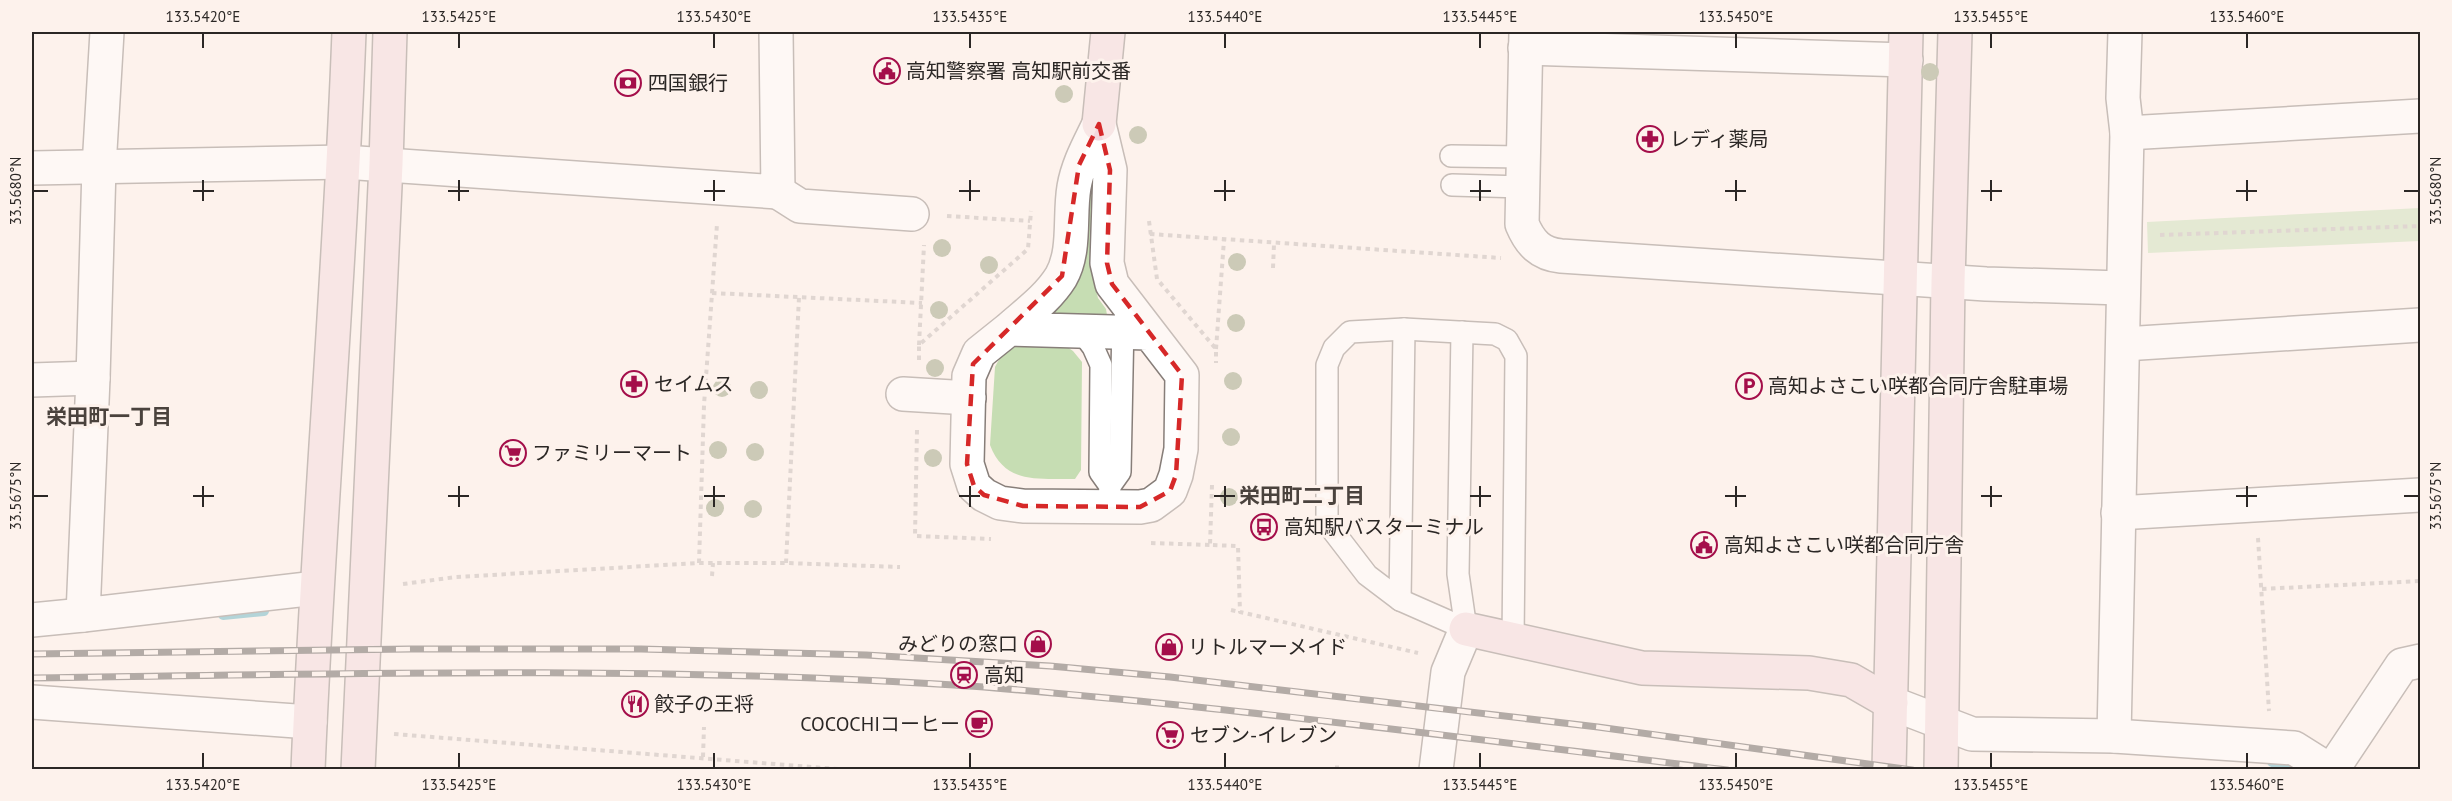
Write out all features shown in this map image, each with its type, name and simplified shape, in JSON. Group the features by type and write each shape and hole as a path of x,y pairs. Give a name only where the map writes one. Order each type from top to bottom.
{"street":[{"path":"83,615 99,166 107,32"},
{"path":"308,770 316,588 344,162 349,32"},
{"path":"358,770 390,32"},
{"path":"776,32 778,192"},
{"path":"1099,124 1079,165 1074,189 1069,257 1062,276 1047,296 979,353 969,376 967,464 974,486 984,495 1000,503 1023,506 1106,497 1126,508 1151,505 1170,491 1176,475 1180,449 1182,375 1179,369 1132,322 1112,284 1107,263 1110,170 1099,124 1108,32"},
{"path":"1941,770 1948,282 1955,32"},
{"path":"2114,736 2124,344 2122,288 2127,133 2123,98 2125,32"},
{"path":"1889,770 1901,279 1906,46 1526,40 1522,224 1527,237 1536,248 1561,256 1901,279 1948,282 2122,288"},
{"path":"2127,133 2421,116"},
{"path":"32,168 344,162 386,164 778,192 800,206 918,214"},
{"path":"1009,329 1081,331 1132,322"},
{"path":"2124,344 2421,326"},
{"path":"32,380 93,378"},
{"path":"903,394 969,398"},
{"path":"2118,513 2421,495"},
{"path":"32,620 316,588"},
{"path":"1436,770 1448,672 1466,629 1642,668 1809,673 1851,680 1891,703 1972,734 2114,736 2294,748 2330,770 2402,665 2421,661"},
{"path":"32,702 310,722"}],"lane":[{"path":"1451,156 1523,172"},
{"path":"1452,185 1523,172"},
{"path":"1106,497 1120,472 1132,322"},
{"path":"1400,600 1404,329"},
{"path":"1466,629 1400,600 1367,575 1327,523 1327,365 1334,348 1350,332 1404,329 1495,334 1507,340 1516,356 1513,640"},
{"path":"1081,331 1093,346 1101,365 1100,472 1106,497"},
{"path":"1462,332 1458,574 1466,629"}],"path":[{"path":"699,563 704,405 719,187"},
{"path":"1028,249 1031,211"},
{"path":"920,345 922,303 918,214 1030,221"},
{"path":"1149,221 1157,279 1216,349"},
{"path":"2148,236 2421,226"},
{"path":"1150,235 1510,259 1536,248"},
{"path":"1216,372 1224,240"},
{"path":"1272,268 1274,244"},
{"path":"712,293 922,303"},
{"path":"786,563 800,297"},
{"path":"1212,476 1210,545 1238,546 1240,612"},
{"path":"2257,505 2269,712"},
{"path":"399,584 456,577 699,563 900,567"},
{"path":"712,576 713,563"},
{"path":"2262,590 2421,581"},
{"path":"1231,610 1422,654"},
{"path":"703,757 704,727"},
{"path":"390,734 850,770"},
{"path":"1337,763 1337,770"}],"highlighted area":[{"path":"1099,124 1110,170 1107,263 1112,284 1182,375 1176,475 1170,491 1140,507 1023,506 984,495 974,486 967,464 973,364 1062,276 1079,165"}],"green space":[{"path":"1094,171 1097,219 1093,278 1098,298 1106,309 1107,315 1055,316 1054,311"},
{"path":"2420,208 2420,241 2148,253 2147,222"},
{"path":"1060,342 1073,351 1082,362 1081,470 1075,479 1025,477 1005,467 996,458 990,445 995,367 1000,358 1014,347 1031,343"}],"waterway":[{"path":"223,615 264,611"},
{"path":"2272,762 2287,764 2294,770"}],"railway":[{"path":"32,654 411,649 641,649 866,655 1050,666 1170,677 1598,727 1912,770"},
{"path":"32,678 371,673 598,673 824,678 937,684 1048,692 1229,710 1727,770"}],"place":[{"name":"高知警察署 高知駅前交番","path":"887,71"},
{"name":"四国銀行","path":"628,83"},
{"name":"レディ薬局","path":"1650,139"},
{"name":"セイムス","path":"634,384"},
{"name":"高知よさこい咲都合同庁舎駐車場","path":"1749,386"},
{"name":"ファミリーマート","path":"513,453"},
{"name":"高知駅バスターミナル","path":"1264,527"},
{"name":"高知よさこい咲都合同庁舎","path":"1704,545"},
{"name":"みどりの窓口","path":"1038,644"},
{"name":"リトルマーメイド","path":"1169,647"},
{"name":"高知","path":"964,675"},
{"name":"餃子の王将","path":"635,704"},
{"name":"COCOCHIコーヒー","path":"979,724"},
{"name":"セブン-イレブン","path":"1170,735"}],"district":[{"name":"栄田町一丁目","path":"109,416"},
{"name":"栄田町二丁目","path":"1302,495"}]}
